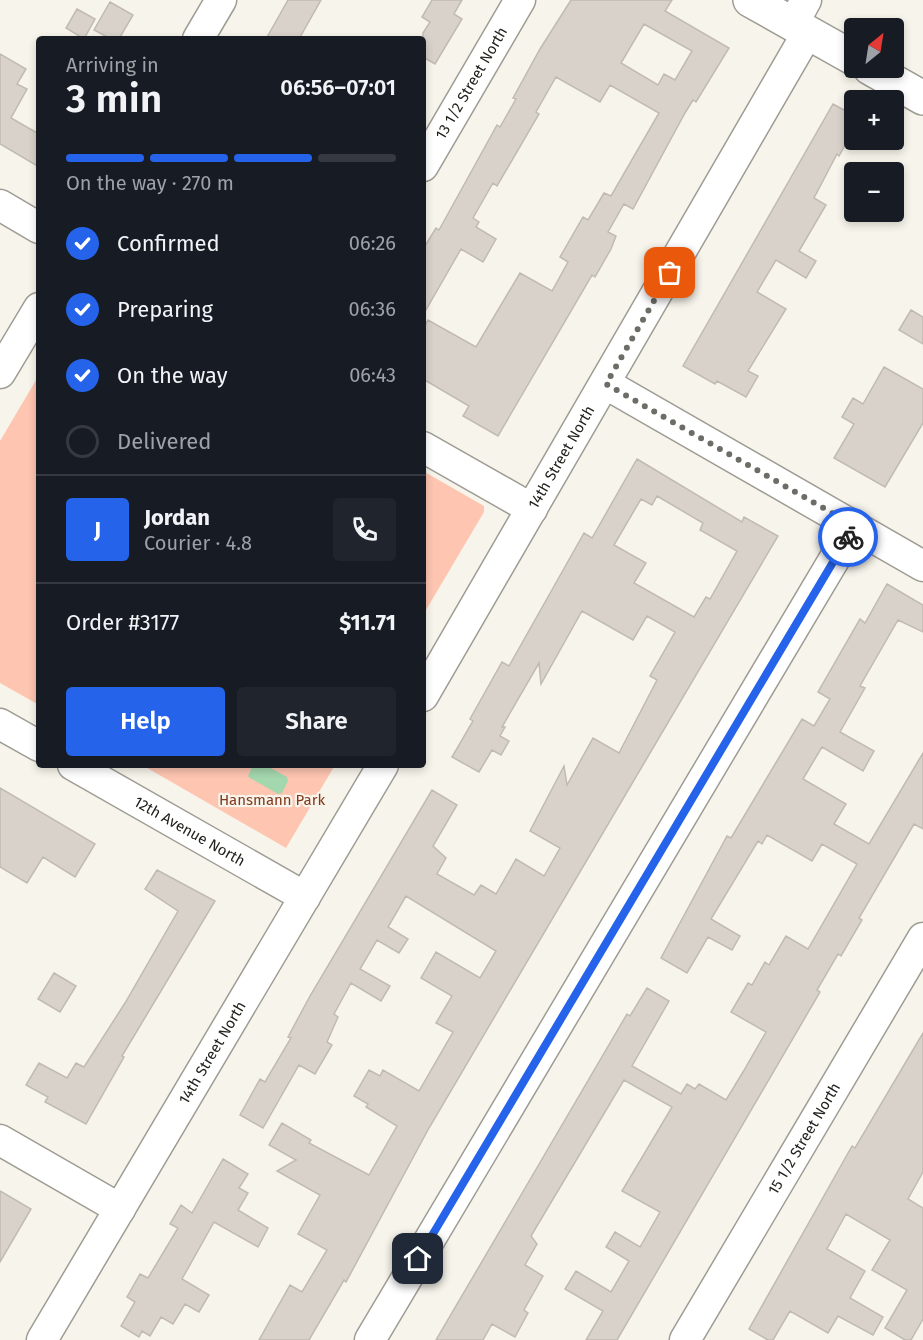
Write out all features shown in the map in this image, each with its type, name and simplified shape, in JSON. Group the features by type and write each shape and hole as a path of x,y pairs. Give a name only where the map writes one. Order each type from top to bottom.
{"main road":[{"path":"750,0 803,19 844,51"},
{"path":"888,78 923,98"}],"street":[{"path":"200,36 221,0"},
{"name":"13 1/2 Street North","path":"426,161 520,0"},
{"name":"14th Street North","path":"426,691 606,384 803,19"},
{"path":"0,206 36,226"},
{"path":"0,373 36,313"},
{"path":"606,384 855,526 919,555"},
{"path":"426,449 532,509"},
{"path":"370,1340 855,526"},
{"path":"0,724 36,744"},
{"name":"12th Avenue North","path":"78,768 305,897"},
{"name":"14th Street North","path":"42,1340 380,768"},
{"name":"15 1/2 Street North","path":"685,1340 923,938"},
{"path":"0,1140 120,1209"}],"green space":[{"path":"36,380 36,703 0,683 0,441"},
{"path":"426,473 484,506 484,512 426,610"},
{"name":"Hansmann Park","path":"147,768 333,768 286,848"}],"shaded area":[{"path":"252,768 270,768 287,777 288,781 282,793 278,794 248,776"}],"building":[{"path":"288,0 321,0 301,36 268,36"},
{"path":"432,0 462,0 454,14 462,19 435,64 426,59 426,36 423,36 423,33 430,22 422,17"},
{"path":"571,0 672,0 665,11 729,48 696,102 693,100 685,113 633,209 624,204 608,232 616,236 611,249 595,277 592,275 498,436 463,416 469,406 426,381 426,324 428,320 476,347 520,273 552,291 568,262 560,257 583,217 588,220 604,193 611,196 659,113 610,85 600,102 556,77 536,112 539,114 497,186 493,183 473,218 479,222 476,227 496,239 483,262 461,249 426,310 426,244 436,228 439,230 497,125 500,127 516,99 513,98","holes":["644,24 692,51 675,80 664,74 658,85 621,63"]},
{"path":"110,2 133,15 121,36 105,36 94,30"},
{"path":"77,9 95,19 86,36 79,36 66,28"},
{"path":"0,54 26,69 17,84 27,89 11,118 36,132 36,165 0,144"},
{"path":"833,104 844,110 844,147 839,156 837,154 814,198 826,205 799,251 816,261 806,278 776,260 757,292 786,309 748,371 758,376 746,397 717,381 715,384 683,366"},
{"path":"911,310 923,317 923,344 899,330"},
{"path":"884,367 923,389 923,423 885,487 834,458 854,424 842,417 853,398 863,404"},
{"path":"637,459 742,522 744,517 778,536 429,1128 346,1282 344,1280 309,1340 259,1340 290,1285 302,1292 327,1250 298,1234 320,1195 277,1171 296,1160 269,1145 282,1123 311,1140 309,1143 369,1175 397,1126 366,1107 368,1104 354,1096 369,1070 380,1076 383,1070 419,1091 453,1032 436,1023 452,996 421,978 436,952 480,978 496,951 406,896 388,927 408,939 399,953 377,940 360,969 390,986 381,1001 351,983 334,1014 338,1017 327,1042 332,1045 315,1074 299,1065 263,1128 240,1115 260,1079 265,1082 291,1038 288,1037 310,996 432,790 457,805 433,846 446,858 437,874 474,895 481,885 496,894 516,859 544,876 560,848 530,831 564,766 567,785 593,738 619,753 657,680 650,676 675,632 647,616 633,640 582,611 541,684 539,663 502,727 505,727 500,736 509,741 501,755 492,750 479,772 452,757 473,721 470,719 502,662 509,666 584,533 592,538","holes":["657,496 703,523 700,530 737,551 710,599 706,597 694,617 634,583 646,563 614,545 641,499 652,505"]},
{"path":"887,584 923,605 923,632 898,620 860,686 865,688 840,732 874,751 863,771 822,747 803,779 846,804 834,824 869,844 923,753 923,829 914,824 859,918 862,920 841,956 838,954 817,990 820,992 617,1340 586,1340 603,1311 565,1289 576,1271 611,1292 629,1261 606,1247 615,1232 640,1247 660,1212 622,1191 672,1107 624,1080 531,1236 537,1244 525,1265 543,1276 524,1310 528,1313 515,1337 492,1324 483,1340 436,1340 627,1014 630,1016 647,988 669,1001 632,1066 681,1094 687,1084 695,1089 699,1084 726,1100 743,1072 766,1032 731,1012 748,983 752,985 765,962 769,965 786,936 808,949 857,864 822,844 812,861 767,835 762,844 758,841 711,919 740,936 732,950 708,937 687,973 661,958 727,836 731,838 802,719 814,726 830,699 818,692 860,619 865,623"},
{"path":"0,788 95,844 75,877 43,857 27,883 0,867"},
{"path":"157,870 215,901 122,1056 124,1057 86,1124 45,1102 48,1097 26,1085 39,1063 67,1078 76,1063 84,1067 125,1003 178,911 145,889"},
{"path":"54,973 76,986 60,1012 38,999"},
{"path":"923,1033 923,1172 908,1199 923,1208 923,1319 911,1340 905,1340 885,1328 907,1290 872,1270 890,1240 846,1214 827,1249 865,1271 850,1298 883,1317 873,1335 838,1316 828,1333 790,1311 773,1340 768,1340 749,1329 852,1146 855,1148"},
{"path":"223,1159 248,1174 239,1188 248,1193 238,1210 268,1228 258,1247 214,1222 182,1279 209,1295 199,1312 185,1304 173,1324 161,1317 150,1336 142,1331 139,1337 121,1326 135,1302 127,1297 140,1274 148,1278 178,1228 170,1224 181,1205 192,1213"},
{"path":"0,1191 31,1209 0,1262"}],"way so far":[{"path":"670,273 606,384 855,526 848,537"}],"route":[{"path":"418,1259 848,537"}]}
